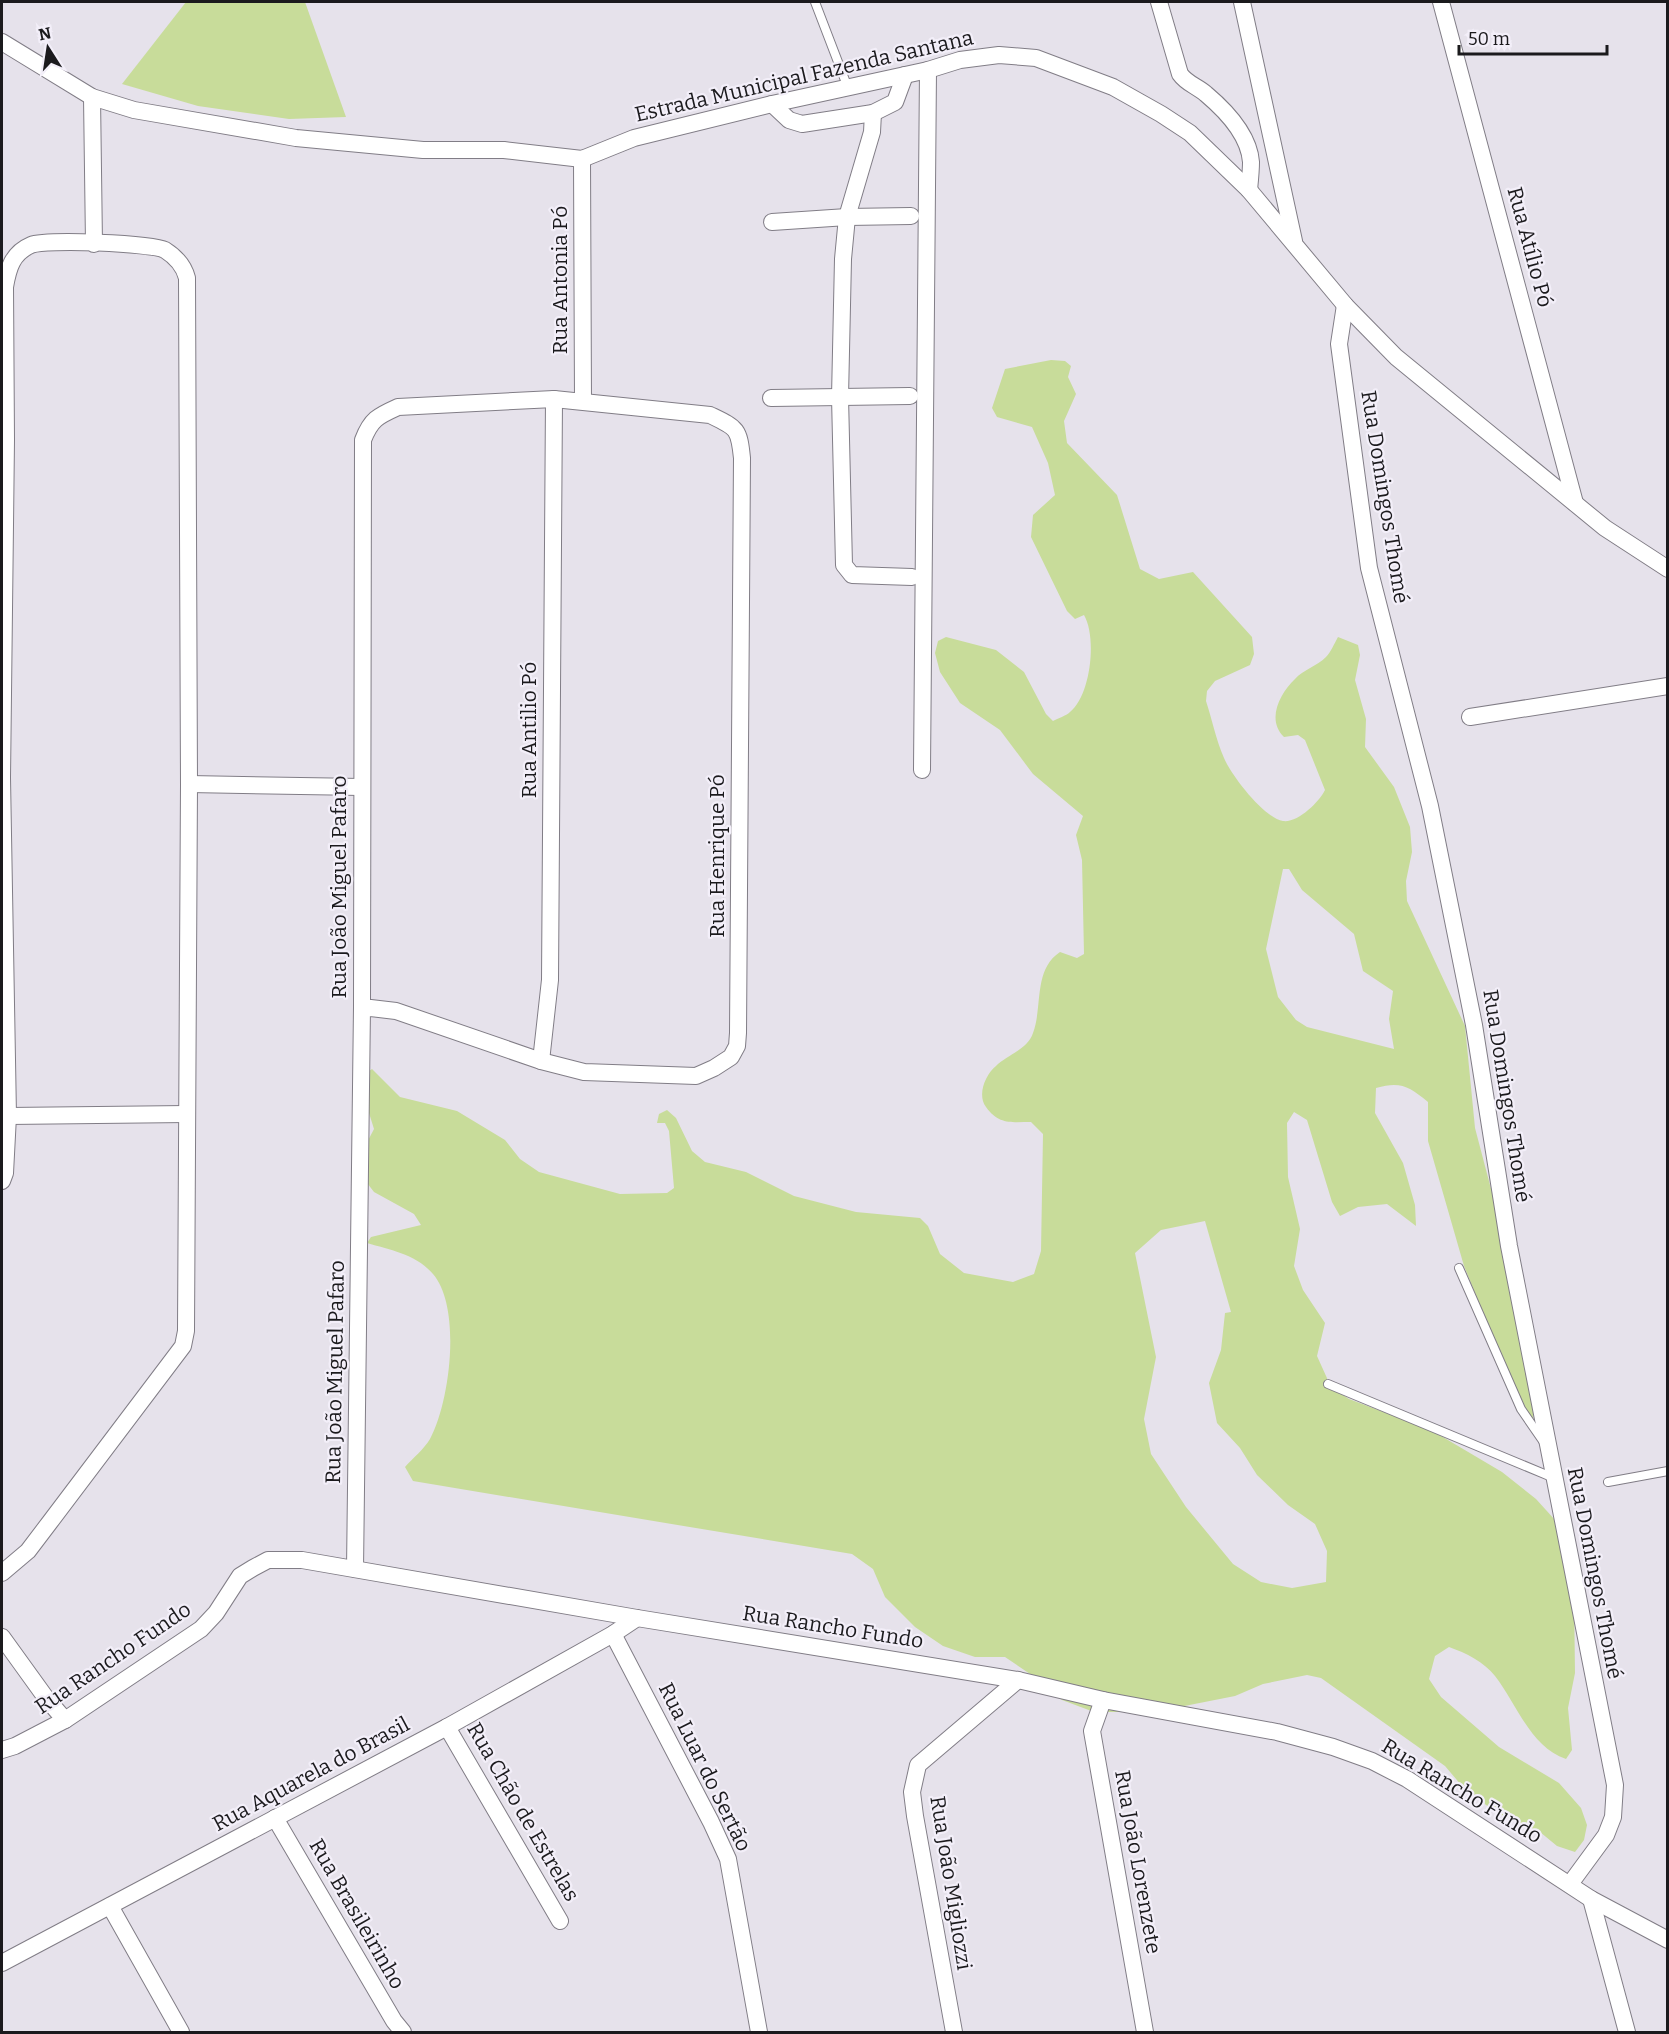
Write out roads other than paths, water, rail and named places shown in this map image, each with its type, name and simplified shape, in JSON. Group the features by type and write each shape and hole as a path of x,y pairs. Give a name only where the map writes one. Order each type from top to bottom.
{"street":[{"path":"1159,2 1180,74 1184,80 1224,110 1246,145 1251,160 1249,190"},
{"path":"1242,2 1295,245"},
{"name":"Rua Atílio Pó","path":"1441,2 1575,503"},
{"name":"Estrada Municipal Fazenda Santana","path":"2,42 92,98 134,110 296,138 423,150 504,150 582,159 634,138 772,104 928,70 960,60 999,55 1036,58 1113,87 1190,133 1249,190 1345,304 1396,357 1605,528 1668,569"},
{"path":"922,770 928,70"},
{"path":"772,104 789,120 802,124 873,114 896,102 905,75"},
{"path":"92,98 94,244"},
{"path":"873,114 872,132 847,217 843,259 840,397 844,565 852,575 912,578"},
{"name":"Rua Antonia Pó","path":"582,159 583,401"},
{"path":"772,222 911,216"},
{"path":"2,1181 5,1173 8,1116 2,778 5,286 8,266 21,251 32,245 49,243 140,245 164,249 185,268 187,278 189,784 187,1313 183,1346 28,1551 2,1573"},
{"name":"Rua Domingos Thomé","path":"1345,304 1339,344 1369,568 1432,818 1474,1025 1509,1246 1614,1785 1613,1817 1606,1835 1570,1884"},
{"path":"771,398 910,396"},
{"name":"Rua João Miguel Pafaro","path":"355,1569 362,1007 363,440 368,428 376,418 398,407 554,399 583,401"},
{"name":"Rua Antilio Pó","path":"541,1061 550,980 554,399"},
{"name":"Rua Henrique Pó","path":"362,1007 396,1011 541,1061 584,1072 696,1076 730,1057 737,1046 742,470 740,436 732,426 710,415 583,401"},
{"path":"1470,717 1668,686"},
{"path":"189,784 362,787"},
{"path":"8,1116 186,1114"},
{"name":"Rua Rancho Fundo","path":"2,1750 15,1746 65,1720 201,1629 216,1613 240,1576 268,1560 302,1560 637,1618 1018,1680 1103,1700 1277,1732 1333,1747 1372,1761 1407,1779 1591,1899 1668,1940"},
{"name":"Rua Aquarela do Brasil","path":"2,1963 447,1727 613,1634 637,1618"},
{"name":"Rua Luar do Sertão","path":"613,1634 728,1858 759,2032"},
{"path":"2,1637 46,1698 65,1720"},
{"name":"Rua João Migliozzi","path":"954,2032 912,1792 918,1765 1018,1680"},
{"name":"Rua João Lorenzete","path":"1103,1700 1092,1731 1146,2032"},
{"name":"Rua Chão de Estrelas","path":"447,1727 560,1921"},
{"name":"Rua Brasileirinho","path":"275,1818 394,2021 403,2032"},
{"path":"1591,1899 1627,2032"},
{"path":"110,1906 181,2032"}],"lane":[{"path":"815,2 848,88"},
{"path":"1459,1268 1521,1409 1548,1448"},
{"path":"1329,1384 1554,1478"},
{"path":"1608,1482 1668,1472"}]}
